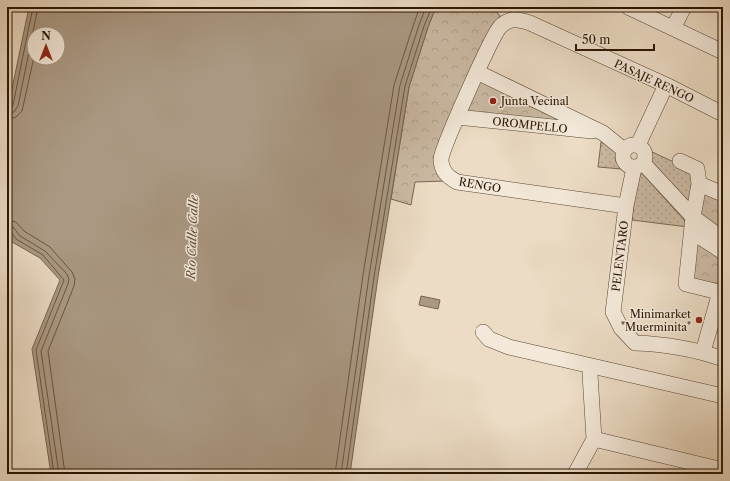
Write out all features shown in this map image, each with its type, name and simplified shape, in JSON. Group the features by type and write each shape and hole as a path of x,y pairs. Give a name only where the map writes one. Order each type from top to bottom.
{"street":[{"path":"628,7 723,52"},
{"path":"673,28 684,7"},
{"name":"PASAJE RENGO","path":"477,72 499,27 511,19 519,19 666,86 723,114"},
{"name":"RENGO","path":"477,72 441,157 442,169 448,177 457,182 626,206"},
{"name":"OROMPELLO","path":"477,72 631,148"},
{"path":"666,86 631,148 644,149 645,160 639,165 692,222 700,237 723,252"},
{"name":"OROMPELLO","path":"457,117 603,133"},
{"path":"680,161 697,169 699,184 692,222 686,284 721,293 703,352"},
{"name":"PELENTARO","path":"639,165 626,206 613,312 621,328 635,343 657,344 703,352 723,359"},
{"path":"699,184 723,194"},
{"path":"692,222 723,239"},
{"path":"483,332 489,339 509,347 723,396"},
{"path":"575,474 594,439 590,374"},
{"path":"594,439 723,470"}],"green space":[{"path":"436,7 493,7 500,16 489,33 436,157 445,181 415,182 411,205 391,199 409,87"},
{"path":"479,81 570,124 471,115 468,109"},
{"path":"601,142 616,149 616,162 622,169 598,167"},
{"path":"648,150 693,171 696,174 688,203 649,162"},
{"path":"640,171 685,221 688,227 632,220 637,174"},
{"path":"701,188 723,198 723,236 698,216"},
{"path":"695,235 723,254 723,288 690,280"}],"water":[{"name":"Río Calle Calle","path":"29,7 436,7 409,87 378,277 350,474 51,474 32,349 60,280 40,258 12,242 7,231 7,113"},
{"path":"421,296 440,300 438,309 419,305"}],"place":[{"name":"Junta Vecinal","path":"493,101"},
{"name":"Minimarket \"Muerminita\"","path":"699,320"}]}
